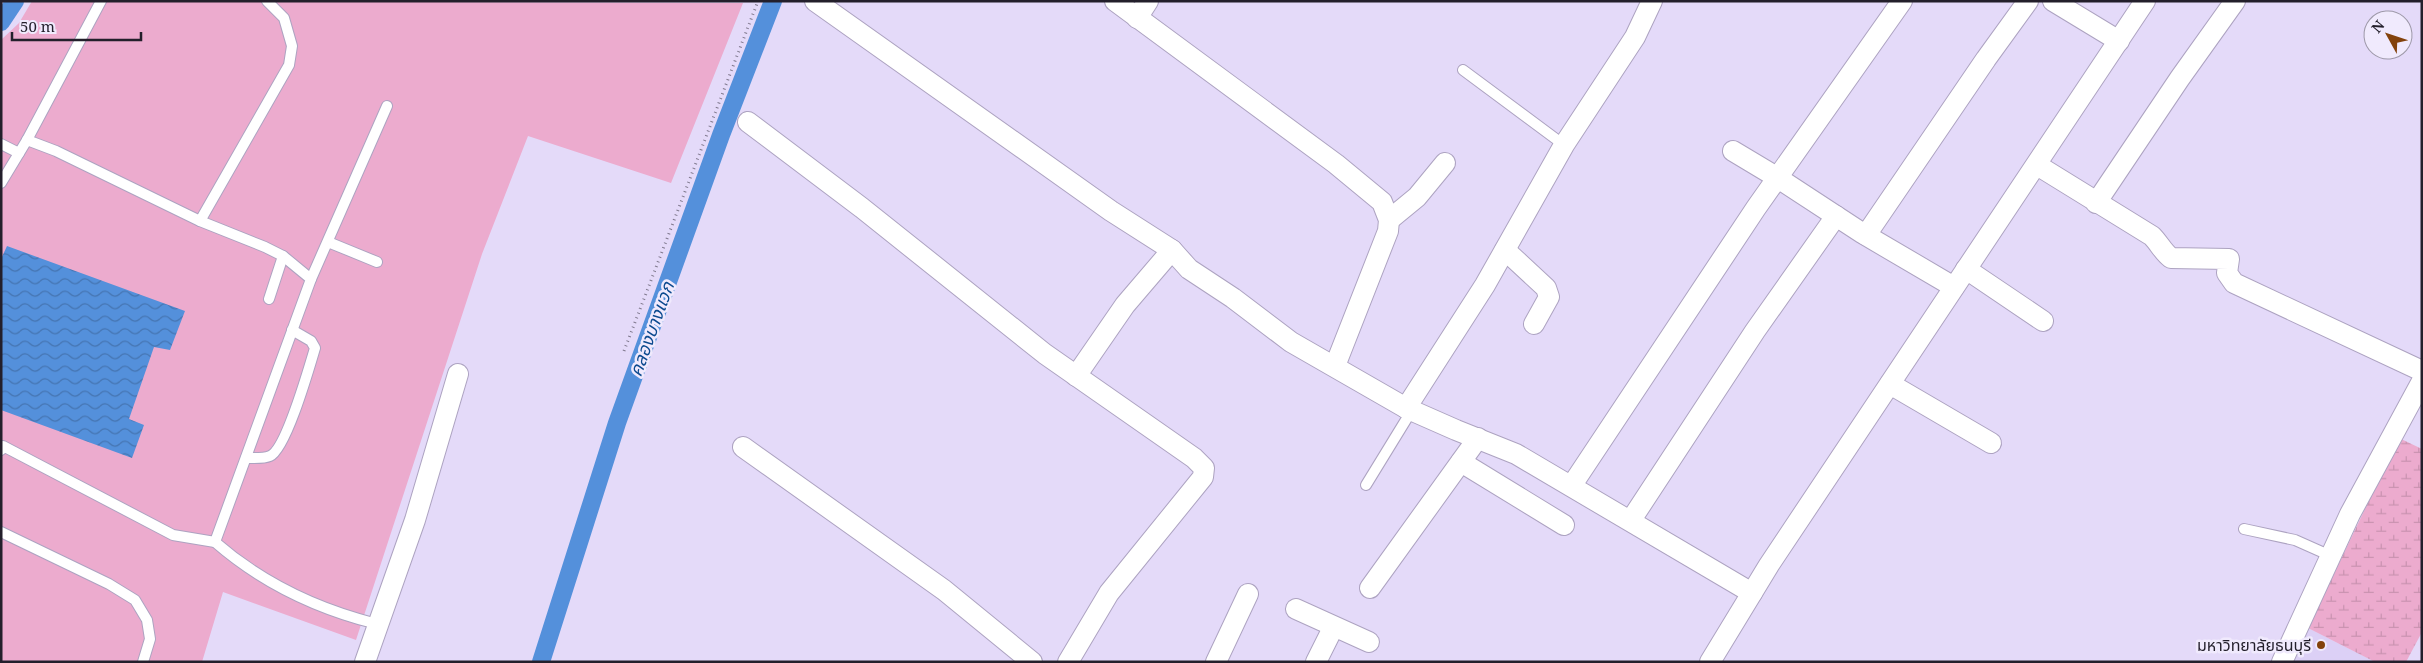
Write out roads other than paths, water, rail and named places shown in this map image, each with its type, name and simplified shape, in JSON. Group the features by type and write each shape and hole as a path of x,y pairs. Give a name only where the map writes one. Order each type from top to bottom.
{"street":[{"path":"815,1 1110,211 1172,250 1188,268 1233,298 1291,342 1409,409 1516,454 1572,485 1752,593"},
{"path":"1115,1 1336,164 1382,202 1390,220 1388,231 1335,366"},
{"path":"1137,18 1148,1"},
{"path":"1409,409 1505,250 1564,146 1635,37 1652,1"},
{"path":"1572,485 1646,372 1778,178 1902,1"},
{"path":"1866,236 1986,59 2028,1"},
{"path":"2053,1 2119,41"},
{"path":"1710,662 1752,593 2145,1"},
{"path":"2096,203 2180,78 2235,1"},
{"path":"748,122 862,208 1037,348 1194,458 1204,468 1203,477 1109,593 1068,662"},
{"path":"1733,151 1866,236 1954,287"},
{"path":"1390,220 1417,197 1445,163"},
{"path":"2037,165 2152,236 2160,244 2164,253 2171,258 2229,259 2227,273 2234,283 2422,371"},
{"path":"1631,520 1755,331 1836,216"},
{"path":"1076,376 1125,305 1172,250"},
{"path":"1505,250 1546,288 1549,297 1534,324"},
{"path":"1966,269 2043,321"},
{"path":"365,662 414,520 458,374"},
{"path":"2282,662 2350,514 2422,381"},
{"path":"1890,384 1991,443"},
{"path":"1370,588 1478,438"},
{"path":"743,447 944,590 1032,662"},
{"path":"1460,462 1564,525"},
{"path":"1216,662 1248,594"},
{"path":"1296,609 1333,628 1369,642"},
{"path":"1316,662 1333,628"}],"lane":[{"path":"1,182 27,140 101,1"},
{"path":"200,221 289,65 292,46 284,18 268,1"},
{"path":"1463,70 1564,146"},
{"path":"215,542 311,279 388,106"},
{"path":"27,140 65,155 200,221 283,256 311,279"},
{"path":"1,144 19,153"},
{"path":"328,242 377,262"},
{"path":"269,299 283,256"},
{"path":"246,458 271,456 282,444 315,348 311,341 292,330"},
{"path":"1366,485 1409,409"},
{"path":"2,447 173,535 215,542 249,570 276,586 322,606 377,624"},
{"path":"2244,529 2295,540 2331,556"},
{"path":"1,532 109,584 134,600 148,620 150,639 143,662"}],"water":[{"path":"7,246 185,311 170,350 154,347 129,419 144,425 132,458 1,410 1,259"}],"waterway":[{"path":"1,22 15,1"},
{"name":"คลองบางแวก","path":"541,662 617,423 721,135 773,1"}],"place":[{"name":"มหาวิทยาลัยธนบุรี","path":"2321,645"}]}
